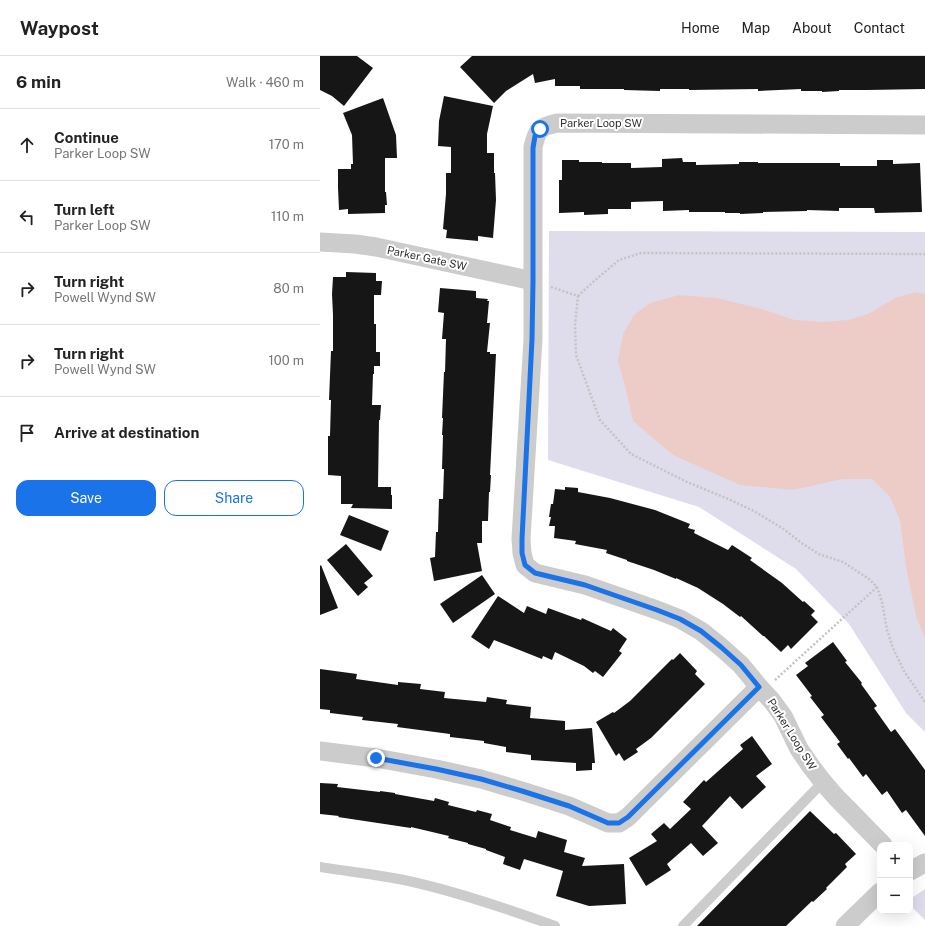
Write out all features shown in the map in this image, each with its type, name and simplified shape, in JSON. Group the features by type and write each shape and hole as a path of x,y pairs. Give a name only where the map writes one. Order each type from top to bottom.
{"street":[{"name":"Parker Loop SW","path":"880,842 823,782 799,748 783,716 772,701 741,665 701,631 680,619 657,610 585,585 535,573 525,565 522,553 522,539 532,339 533,148 535,136 540,129 557,123 925,125"},
{"name":"Parker Gate SW","path":"320,242 376,247 533,281"},
{"path":"320,751 383,759 481,779 569,806 608,823 619,823 628,817 759,687"},
{"path":"913,869 925,863"},
{"path":"845,926 877,895"}],"lane":[{"path":"683,926 823,782"},
{"path":"320,867 411,882 459,894 508,909 555,926"}],"path":[{"path":"925,254 641,253 619,260 578,296 575,325 576,356 600,420 632,454 687,482 752,510 782,528 819,554 843,562 869,579 876,587 882,602 887,630 893,648 904,671 925,702"},
{"path":"533,281 578,296"},
{"path":"759,687 772,682 876,587"}],"shaded area":[{"path":"549,231 925,232 925,732 906,713 849,624 796,569 699,507 548,460"},
{"path":"916,292 925,294 925,639 916,616 906,567 900,520 890,497 872,479 843,479 793,490 740,485 673,455 633,421 618,361 623,334 634,315 650,303 679,295 717,298 762,309 795,320 823,322 848,320 868,314 895,298"},
{"path":"925,889 925,920 913,908 913,897"}],"building":[{"path":"320,56 357,56 373,68 344,106 332,96 320,90"},
{"path":"472,56 925,56 925,89 839,90 822,92 801,91 801,89 758,91 758,89 660,89 660,91 580,89 580,86 555,86 555,79 535,83 533,74 506,91 494,103 460,67"},
{"path":"444,96 493,106 487,134 487,153 494,153 496,200 493,238 478,236 478,241 446,238 447,230 443,229 446,173 451,173 451,147 438,146 439,121"},
{"path":"383,98 396,135 397,158 385,158 385,192 387,205 385,205 385,213 348,214 348,209 339,210 338,169 351,169 351,164 353,164 352,135 343,113"},
{"path":"682,158 683,162 696,162 696,165 758,162 840,163 840,166 877,166 877,160 893,160 893,164 920,163 922,212 875,213 874,208 839,208 839,211 807,210 740,214 725,212 689,212 689,210 663,211 663,201 631,202 631,209 608,209 608,214 584,215 584,212 559,213 559,180 562,180 562,160 579,160 579,162 602,163 631,163 631,168 662,167 662,159"},
{"path":"346,272 376,273 376,281 382,281 381,295 374,295 376,352 380,352 380,366 374,366 372,405 381,405 379,420 378,487 391,487 392,509 351,508 353,504 341,504 341,476 328,475 328,436 330,436 331,400 329,400 331,351 333,351 333,277 346,277"},
{"path":"440,288 476,291 476,298 488,299 487,323 490,323 487,352 490,352 490,354 496,354 488,521 482,521 482,543 477,543 482,571 434,581 430,558 435,557 436,532 438,532 439,499 443,499 444,469 442,469 442,418 446,339 442,339 444,313 438,312"},
{"path":"565,487 578,488 578,492 610,498 655,510 690,524 688,528 695,530 694,533 728,550 732,545 752,558 750,560 782,583 803,602 804,601 815,611 811,615 818,622 791,649 788,645 781,652 741,616 740,617 698,588 676,578 606,553 607,550 575,544 576,541 554,538 555,526 549,526 551,504 553,504 555,489 565,490"},
{"path":"349,515 389,531 381,551 340,535"},
{"path":"346,544 373,576 364,583 368,587 358,596 327,560"},
{"path":"321,565 338,608 320,615 320,566"},
{"path":"482,575 495,594 453,623 440,604"},
{"path":"498,596 524,613 527,606 546,614 548,608 581,620 582,618 611,631 613,628 627,639 619,651 622,653 603,677 595,671 593,673 584,666 555,652 552,660 543,656 542,659 494,640 489,649 471,637"},
{"path":"833,642 847,661 845,662 862,683 861,684 877,706 874,708 891,732 895,729 925,770 925,836 906,810 902,813 887,791 882,795 866,774 863,777 849,758 848,759 837,744 840,742 821,717 824,715 796,675 808,666 805,663"},
{"path":"680,653 697,671 695,674 705,684 651,738 636,749 638,752 624,761 619,753 616,756 596,722 613,712 614,713 630,701 672,659 673,660"},
{"path":"320,669 357,674 356,679 398,685 398,682 421,684 420,689 445,692 444,698 486,702 487,697 507,700 506,704 531,707 530,718 565,721 565,730 592,728 595,763 592,763 592,770 576,771 576,763 531,760 531,755 506,752 506,747 484,743 484,741 450,737 450,734 397,727 398,724 362,720 363,717 330,713 330,710 320,709"},
{"path":"752,736 772,764 756,776 766,787 742,809 730,796 702,826 718,843 703,856 691,843 667,864 671,870 646,886 629,858 657,841 651,834 664,823 670,829 691,809 683,802 704,780 706,782 743,749 740,745"},
{"path":"320,783 338,784 337,787 395,793 434,801 435,798 449,802 448,805 476,812 477,810 492,814 490,820 511,827 510,830 536,838 538,831 567,840 564,852 585,858 582,866 624,864 626,904 589,906 556,896 563,871 524,859 520,870 503,864 505,857 468,843 448,838 449,836 411,827 320,814"},
{"path":"810,811 834,834 836,833 856,854 845,864 847,867 826,888 827,889 786,926 697,926"}],"route":[{"path":"376,758 481,779 569,806 608,823 619,823 628,817 759,687 741,665 721,647 701,631 680,619 585,585 535,573 525,565 522,553 522,539 532,339 533,148 535,136 540,129"}]}
